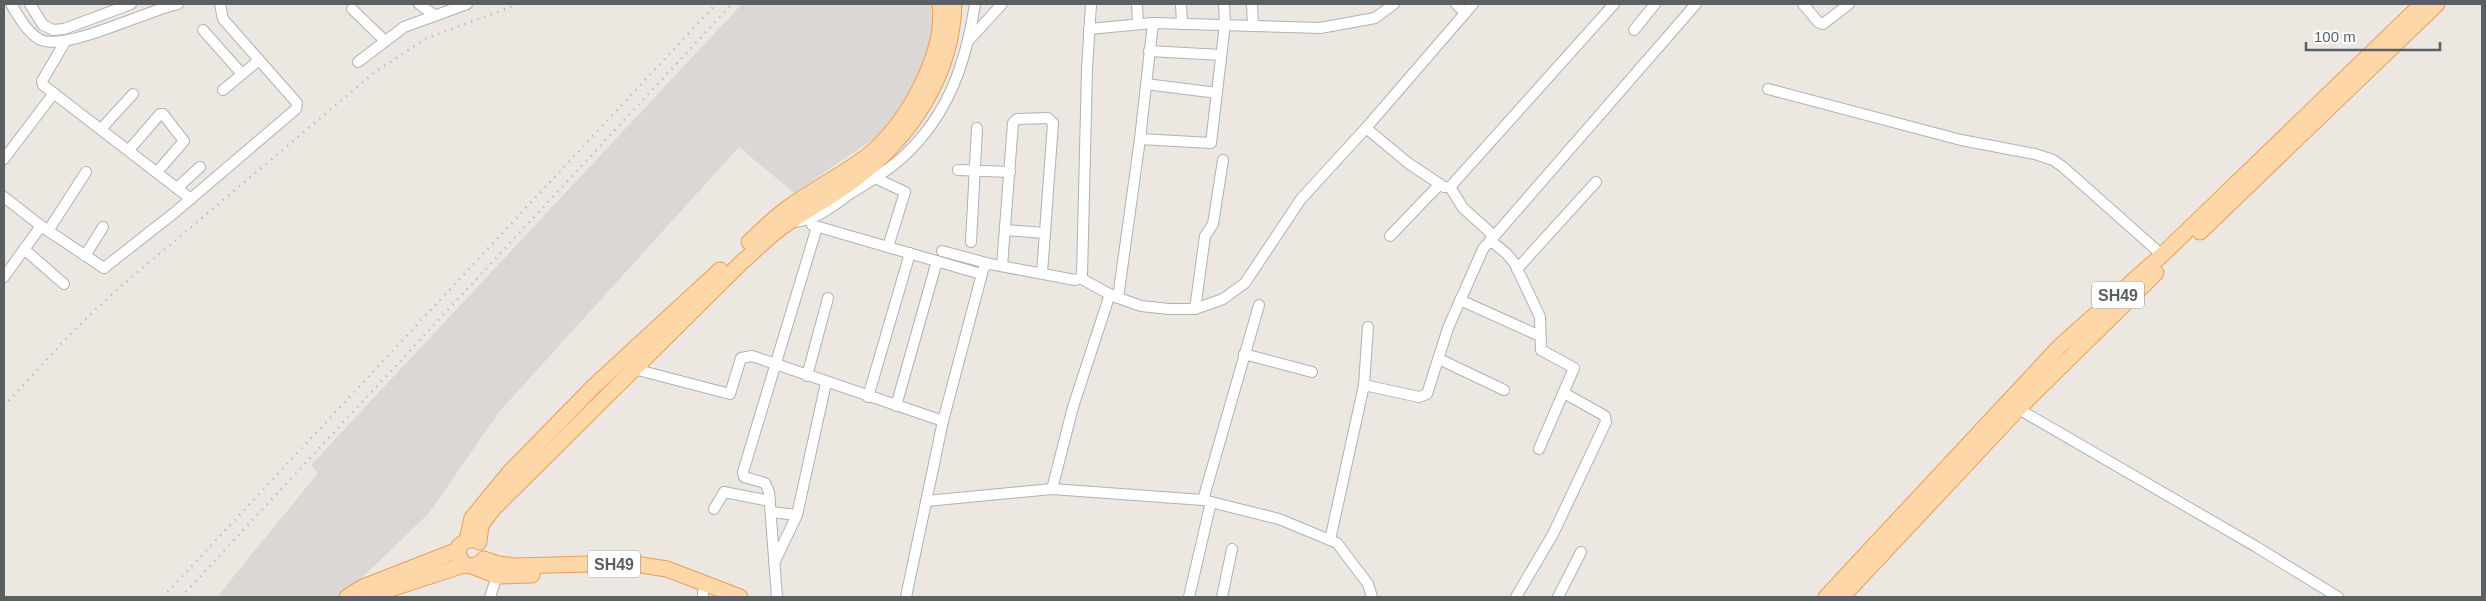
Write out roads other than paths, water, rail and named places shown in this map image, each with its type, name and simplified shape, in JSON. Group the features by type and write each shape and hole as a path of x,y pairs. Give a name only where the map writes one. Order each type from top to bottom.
{"main road":[{"path":"473,563 459,558 494,508 634,369 696,301 782,213 872,152 913,112 932,60 940,23 940,4"},
{"path":"468,544 472,518 509,474 594,386 742,262 889,152 943,64 954,20 954,4"},
{"name":"SH49","path":"1842,597 2013,406 2060,346 2162,255 2422,4"},
{"name":"SH49","path":"1826,597 2013,406 2112,315 2437,4"},
{"path":"347,597 363,588 468,544 484,550 473,563 366,597"},
{"name":"SH49","path":"473,563 497,576 636,573 658,576 708,595"},
{"name":"SH49","path":"473,563 514,566 628,564 667,569 740,597"}],"street":[{"path":"11,4 32,35 47,42 65,42 157,9 178,4"},
{"path":"34,5 44,25 59,30 131,4"},
{"path":"4,197 44,229 100,267 108,267 296,109 297,103 223,19 220,4"},
{"path":"419,4 434,15"},
{"path":"358,62 384,40 404,27 467,4"},
{"path":"795,222 811,219 876,178 906,155 937,115 958,78 975,4"},
{"path":"968,41 1002,4"},
{"path":"1080,278 1082,275 1090,4"},
{"path":"1137,4 1138,24"},
{"path":"1181,4 1182,24"},
{"path":"1140,139 1211,143 1225,24 1224,4"},
{"path":"1252,4 1253,26"},
{"path":"1089,29 1153,23 1320,28 1375,18 1394,4"},
{"path":"1456,4 1465,13"},
{"path":"942,251 990,264 1075,280 1080,278 1114,296 1141,306 1169,310 1195,309 1223,299 1245,283 1301,199 1366,128 1473,4"},
{"path":"1390,236 1445,185 1614,4"},
{"path":"1634,30 1655,4"},
{"path":"1803,4 1818,22 1823,24 1849,4"},
{"path":"1364,385 1424,397 1479,254 1690,6"},
{"path":"352,9 384,40"},
{"path":"1052,489 1072,407 1114,296 1140,139 1153,23"},
{"path":"204,30 242,74"},
{"path":"65,42 42,81 44,85 191,199"},
{"path":"1149,52 1221,55"},
{"path":"223,90 259,60"},
{"path":"1146,84 1217,93"},
{"path":"1768,89 1930,133 2044,157 2063,167 2162,255"},
{"path":"4,159 54,93"},
{"path":"101,129 133,94"},
{"path":"129,150 160,114 163,114 184,141 156,172"},
{"path":"1002,266 1015,121 1018,119 1052,120 1042,273"},
{"path":"971,242 976,128"},
{"path":"1366,128 1408,162 1445,185 1463,208 1508,254 1540,317 1539,346 1543,352 1574,368 1539,449"},
{"path":"1195,309 1205,236 1213,224 1223,160"},
{"path":"177,188 200,167"},
{"path":"958,170 1010,172"},
{"path":"4,277 24,249 44,229 86,172"},
{"path":"876,178 905,192 888,247"},
{"path":"1517,269 1596,182"},
{"path":"795,222 982,274"},
{"path":"85,256 103,227"},
{"path":"777,597 768,486 744,477 743,472 817,227"},
{"path":"1005,230 1045,234"},
{"path":"24,249 64,284"},
{"path":"868,397 910,253"},
{"path":"896,406 937,261"},
{"path":"906,597 942,421 982,274 986,264 990,264"},
{"path":"807,376 828,298"},
{"path":"1460,300 1540,336"},
{"path":"1189,597 1207,501 1244,354 1259,305"},
{"path":"1330,540 1364,385 1368,327"},
{"path":"1244,354 1312,372"},
{"path":"634,369 730,394 742,358 752,356 775,366 942,421"},
{"path":"1438,359 1504,390"},
{"path":"774,563 797,516 826,383"},
{"path":"1516,597 1552,534 1606,422 1605,416 1564,393"},
{"path":"2013,406 2255,546 2338,597"},
{"path":"926,501 1052,489 1207,501 1279,519 1337,543 1368,584 1372,597"},
{"path":"714,509 724,492 770,500"},
{"path":"771,512 797,516"},
{"path":"1223,597 1232,549"},
{"path":"1558,597 1581,552"},
{"path":"490,597 497,576"}],"railway":[{"path":"4,406 77,327 120,287 375,72 425,39 519,4"},
{"path":"163,597 716,4"},
{"path":"181,597 732,4"}]}
